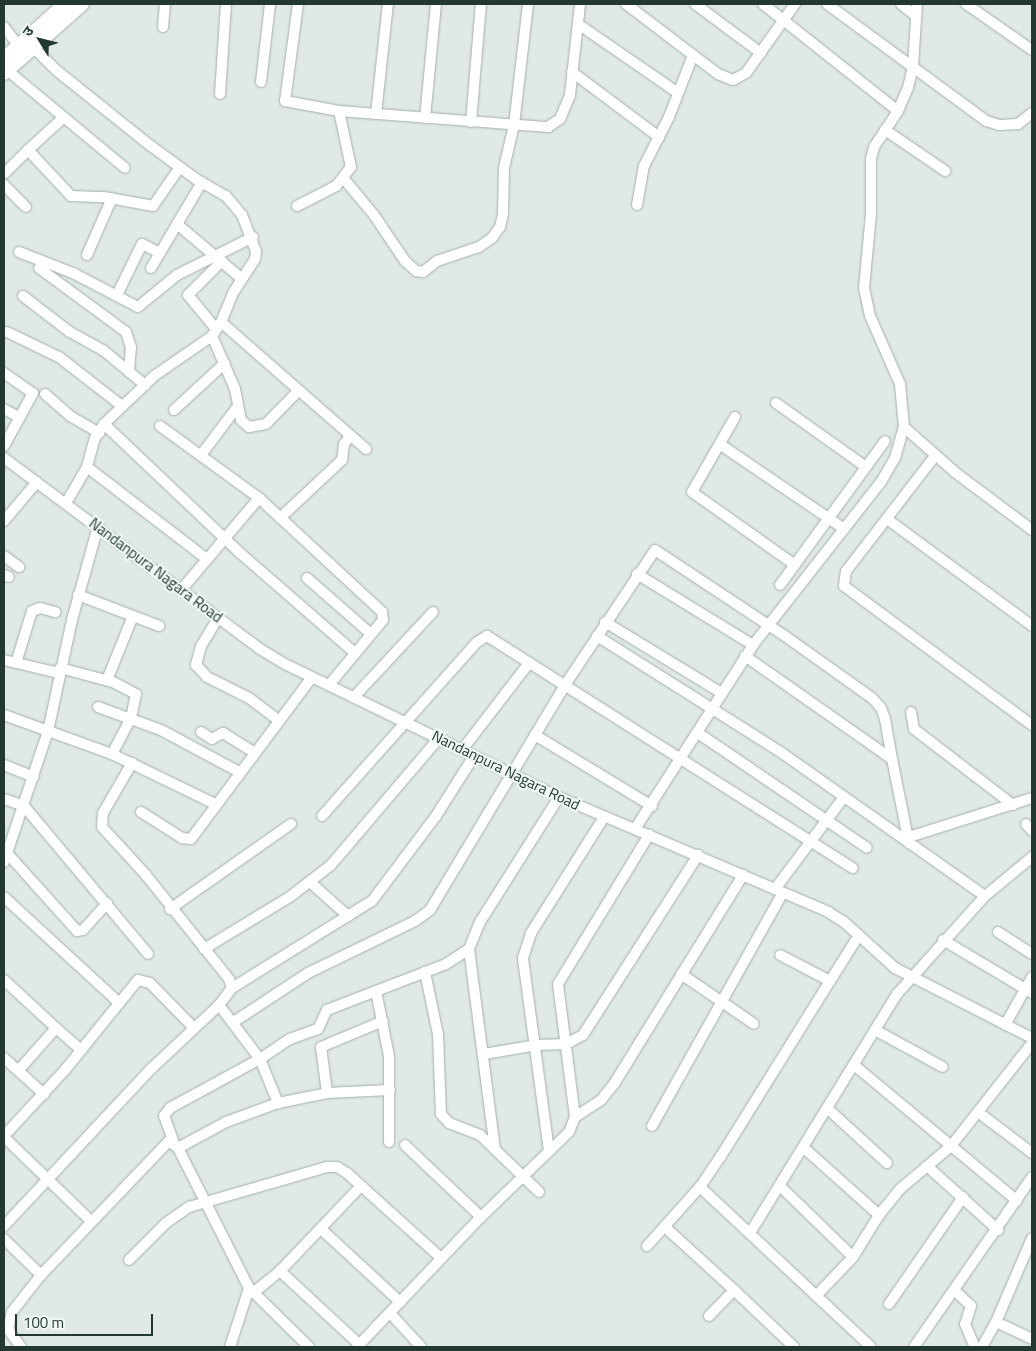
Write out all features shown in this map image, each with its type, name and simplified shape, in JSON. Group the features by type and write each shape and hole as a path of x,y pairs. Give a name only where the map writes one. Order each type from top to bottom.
{"street":[{"path":"65,4 5,67 63,118 125,168"},
{"path":"25,44 82,4"},
{"path":"163,27 165,4"},
{"path":"220,94 226,4"},
{"path":"261,82 270,4"},
{"path":"298,4 286,101 339,111 548,127 560,119 570,95 580,4"},
{"path":"376,114 388,4"},
{"path":"425,118 436,4"},
{"path":"471,122 481,4"},
{"path":"344,179 374,215 405,261 416,271 423,272 446,257 479,247 500,227 504,168 514,125 528,4"},
{"path":"626,4 718,74 733,80 746,73 795,4"},
{"path":"695,4 761,53"},
{"path":"763,4 898,112"},
{"path":"827,4 986,121 1000,126 1018,124 1032,113"},
{"path":"901,4 916,16"},
{"path":"634,829 652,806 745,656 881,482 895,458 904,428 900,384 872,320 864,288 871,214 871,159 874,147 898,112 913,66 917,4"},
{"path":"966,4 1032,50"},
{"path":"578,24 678,93"},
{"path":"4,27 180,167 226,196 242,216 253,237 255,259 242,279 216,329 145,385 102,428 87,467 66,503"},
{"path":"637,205 644,166 659,137 692,55"},
{"path":"572,72 659,137"},
{"path":"297,206 344,179 351,167 351,158 339,111"},
{"path":"4,174 63,118"},
{"path":"886,130 945,171"},
{"path":"28,150 71,196 112,198 153,206 180,167"},
{"path":"151,268 202,182"},
{"path":"4,185 26,207"},
{"path":"87,255 112,198"},
{"path":"177,224 242,279"},
{"path":"19,252 73,273 140,306 165,283 219,258 253,237"},
{"path":"117,296 142,244 160,253"},
{"path":"219,258 188,295 216,329 298,391 366,449"},
{"path":"39,268 126,332 131,347 129,372"},
{"path":"23,296 145,385"},
{"path":"216,329 241,420 254,429 266,424 298,391"},
{"path":"7,332 59,357 122,406"},
{"path":"174,410 224,363"},
{"path":"4,373 33,393 4,446"},
{"path":"45,394 70,416 102,428 355,653"},
{"path":"776,403 866,467"},
{"path":"201,456 238,406"},
{"path":"4,409 20,418"},
{"path":"735,416 721,445 692,492 795,565"},
{"path":"160,426 259,498 339,576 382,612 383,620 329,685"},
{"path":"904,428 935,456 1032,530"},
{"path":"280,518 342,460 344,444 350,436"},
{"path":"780,585 885,441"},
{"path":"721,445 844,529"},
{"path":"935,456 846,571 844,586 1032,725"},
{"name":"Nandanpura Nagara Road","path":"4,458 260,648 312,677 559,797 828,912 859,935 877,954 910,977 1032,1038"},
{"path":"87,467 207,559"},
{"path":"4,521 37,482"},
{"path":"181,590 259,498"},
{"path":"887,519 1032,626"},
{"path":"98,526 78,594 48,731 5,858 78,931 83,930 107,903"},
{"path":"234,1021 308,973 415,921 430,910 565,685 651,552 659,551 768,625 882,708 909,840"},
{"path":"4,556 19,567"},
{"path":"637,574 753,645"},
{"path":"307,578 371,634"},
{"path":"78,594 159,626"},
{"path":"16,663 32,611 40,608 56,612"},
{"path":"354,697 434,612"},
{"path":"107,680 133,616"},
{"path":"218,618 201,646 196,665 207,676 249,698 278,720"},
{"path":"606,622 722,693"},
{"path":"597,636 713,708 909,840 985,896"},
{"path":"322,816 388,745 405,721 482,637 492,637 565,685 683,757 853,868"},
{"path":"745,656 892,759"},
{"path":"4,660 107,680 136,694 131,718 112,754"},
{"path":"462,750 529,662"},
{"path":"141,812 188,840 195,835 215,804 312,677"},
{"path":"98,707 131,718 239,772"},
{"path":"910,712 914,729 1013,805"},
{"path":"4,715 132,762 215,804"},
{"path":"202,732 212,739 223,733 254,752"},
{"path":"698,733 867,848"},
{"path":"535,735 652,806"},
{"path":"204,949 311,883 350,843 439,738"},
{"path":"4,1226 193,1027 219,1005 232,988 372,901 436,816 474,756"},
{"path":"132,762 103,813 102,827 146,875 170,908 229,979 232,988"},
{"path":"4,765 34,777"},
{"path":"309,1347 251,1291 207,1200 176,1145 164,1116 170,1108 260,1059 290,1039 318,1029 327,1010 458,958 469,949 480,922 559,797"},
{"path":"652,1126 722,1002 779,891 811,839 844,797"},
{"path":"909,840 1032,798"},
{"path":"4,799 24,806 148,954"},
{"path":"549,1151 537,1045 523,958 525,945 604,817"},
{"path":"170,908 291,824"},
{"path":"280,1271 358,1346 480,1217 569,1132 575,1117 557,991 561,977 649,835"},
{"path":"484,1054 537,1045 566,1044 577,1039 588,1029 698,855"},
{"path":"750,1233 875,1030 910,977 985,896 1032,857"},
{"path":"575,1117 601,1100 614,1084 680,974 743,875"},
{"path":"311,883 348,916"},
{"path":"4,897 118,1002"},
{"path":"998,932 1032,954"},
{"path":"647,1246 700,1187 859,935"},
{"path":"943,940 1029,991"},
{"path":"469,949 495,1148"},
{"path":"780,955 830,982"},
{"path":"425,972 438,1034 441,1114 449,1124 471,1130 495,1148 539,1192"},
{"path":"680,974 754,1024"},
{"path":"1005,1025 1029,991 1032,977"},
{"path":"4,980 81,1050"},
{"path":"91,1221 4,1136 44,1094 133,984 143,980 193,1027"},
{"path":"376,991 389,1056 389,1142"},
{"path":"219,1005 234,1021 260,1059 278,1103"},
{"path":"327,1093 321,1047 383,1022"},
{"path":"18,1071 56,1028"},
{"path":"875,1030 943,1067"},
{"path":"816,1295 853,1257 879,1215 900,1189 950,1146 1032,1043"},
{"path":"4,1058 44,1094"},
{"path":"854,1065 1017,1201"},
{"path":"176,1145 226,1122 278,1103 327,1093 390,1090"},
{"path":"828,1109 887,1163"},
{"path":"978,1112 1032,1153"},
{"path":"20,1347 8,1329 6,1322 12,1312 41,1275 163,1144 168,1141 176,1145"},
{"path":"405,1145 480,1217"},
{"path":"804,1148 879,1215"},
{"path":"927,1166 998,1230"},
{"path":"129,1260 177,1214 207,1200 327,1167 337,1167 361,1186 441,1258"},
{"path":"914,1347 998,1230 1032,1177"},
{"path":"230,1347 251,1291 280,1271 361,1186"},
{"path":"780,1186 853,1257"},
{"path":"700,1187 871,1347"},
{"path":"889,1304 963,1197"},
{"path":"666,1226 794,1347"},
{"path":"321,1229 400,1302"},
{"path":"4,1239 41,1275"},
{"path":"982,1347 996,1322 1031,1244"},
{"path":"708,1316 734,1290"},
{"path":"954,1290 971,1306 964,1324 975,1347"},
{"path":"390,1313 421,1347"},
{"path":"996,1322 1032,1339"}]}
